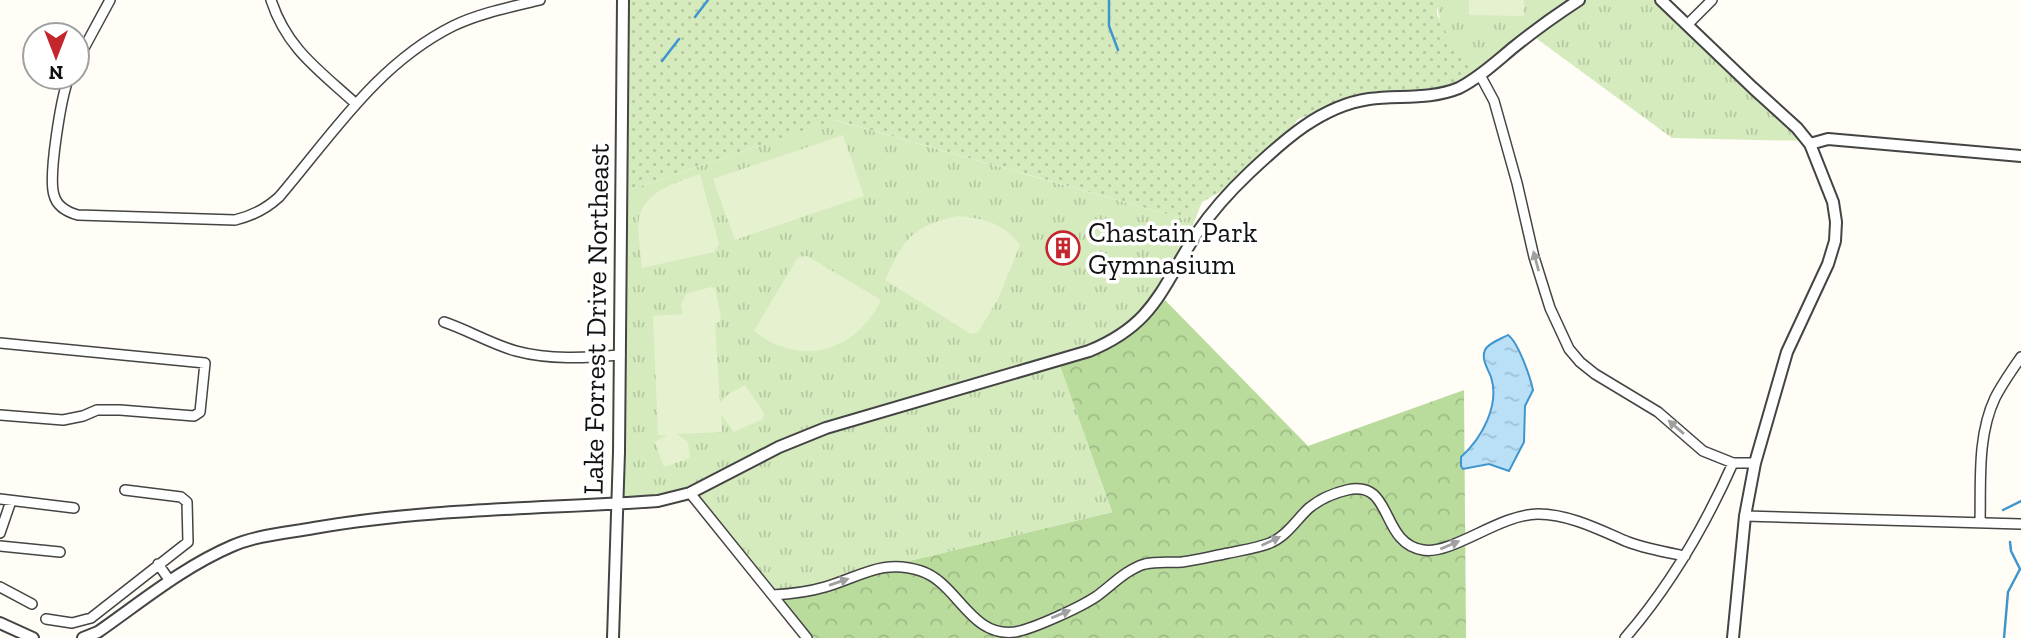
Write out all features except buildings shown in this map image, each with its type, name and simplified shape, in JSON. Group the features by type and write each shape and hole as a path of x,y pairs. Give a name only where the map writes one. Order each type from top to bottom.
{"street":[{"path":"91,35 110,0"},
{"path":"271,0 277,18 293,45 356,104"},
{"path":"65,91 60,107 52,185 59,205 78,215 223,220 247,217 263,210 279,197 377,80 401,58 428,40 476,17 540,0"},
{"name":"Lake Forrest Drive Northeast","path":"613,638 620,355 623,0"},
{"path":"83,638 98,632 209,556 234,545 263,537 371,518 659,501 690,493 779,447 826,428 1108,343 1130,328 1154,305 1197,233 1226,196 1305,125 1348,104 1371,99 1440,94 1461,86 1480,75 1578,0"},
{"path":"1661,0 1797,128 1810,144 1833,202 1836,222 1835,242 1828,264 1787,352 1755,463 1745,516 1733,638"},
{"path":"1687,25 1712,0"},
{"path":"1480,75 1494,101 1549,308 1569,349 1595,374 1658,412 1703,451 1732,463 1755,463"},
{"path":"1810,144 1828,139 2021,156"},
{"path":"444,322 525,353 589,358 620,355"},
{"path":"0,343 205,363 200,412 194,416 120,410 97,410 63,420 0,415"},
{"path":"1980,523 1982,452 1988,416 1995,398 2021,356"},
{"path":"1625,638 1685,556 1710,512 1732,463"},
{"path":"773,595 823,588 879,567 906,566 924,571 941,581 983,625 998,631 1016,631 1083,605 1143,565 1186,562 1270,543 1287,533 1319,501 1356,489 1368,491 1377,498 1398,536 1408,545 1421,550 1441,549 1510,519 1539,514 1577,522 1645,548 1685,556"},
{"path":"46,619 72,623 91,618 188,542 187,502 181,497 125,490"},
{"path":"690,493 807,638"},
{"path":"0,499 74,508"},
{"path":"0,533 11,500"},
{"path":"1745,516 2021,524"},
{"path":"0,546 60,552"},
{"path":"159,564 170,581"},
{"path":"0,587 32,604"},
{"path":"0,623 33,638"}],"green space":[{"path":"624,0 1437,0 1437,15 1477,72 1441,91 1413,91 1353,100 1298,119 1262,169 1202,202 1184,219 835,120 623,192"},
{"path":"1437,0 1665,0 1808,141 1672,138 1529,33 1477,72 1456,48 1445,30"},
{"path":"1469,0 1524,0 1524,16 1469,15"},
{"path":"834,120 1184,219 1202,202 1170,284 1142,321 1060,365 1112,512 776,593 693,493 619,511 623,192"},
{"path":"843,135 864,196 735,240 713,179"},
{"path":"700,174 719,244 714,252 642,268 639,218 642,208 664,188"},
{"path":"957,216 992,223 1007,231 1020,245 998,299 978,332 971,334 885,280 898,254 911,237 929,225"},
{"path":"807,256 881,300 857,332 825,349 808,351 790,349 754,331 798,257"},
{"path":"715,288 721,316 720,321 715,324 720,403 727,395 745,385 764,413 763,419 734,432 721,414 722,432 677,434 688,442 690,458 664,467 655,442 667,435 658,435 653,316 683,314 681,305 686,294"},
{"path":"1161,296 1308,446 1464,390 1466,638 808,638 776,593 1112,512 1059,365"}],"water":[{"path":"1508,335 1520,352 1533,390 1525,406 1524,442 1509,471 1489,464 1463,469 1461,457 1482,431 1491,410 1493,388 1484,360 1485,350"}],"waterway":[{"path":"695,17 708,0"},
{"path":"1109,0 1109,26 1118,50"},
{"path":"662,61 679,39"},
{"path":"2003,510 2021,501"},
{"path":"2004,638 2008,592 2020,569 2011,551 2010,542"}],"place":[{"name":"Chastain Park Gymnasium","path":"1063,248"}]}
